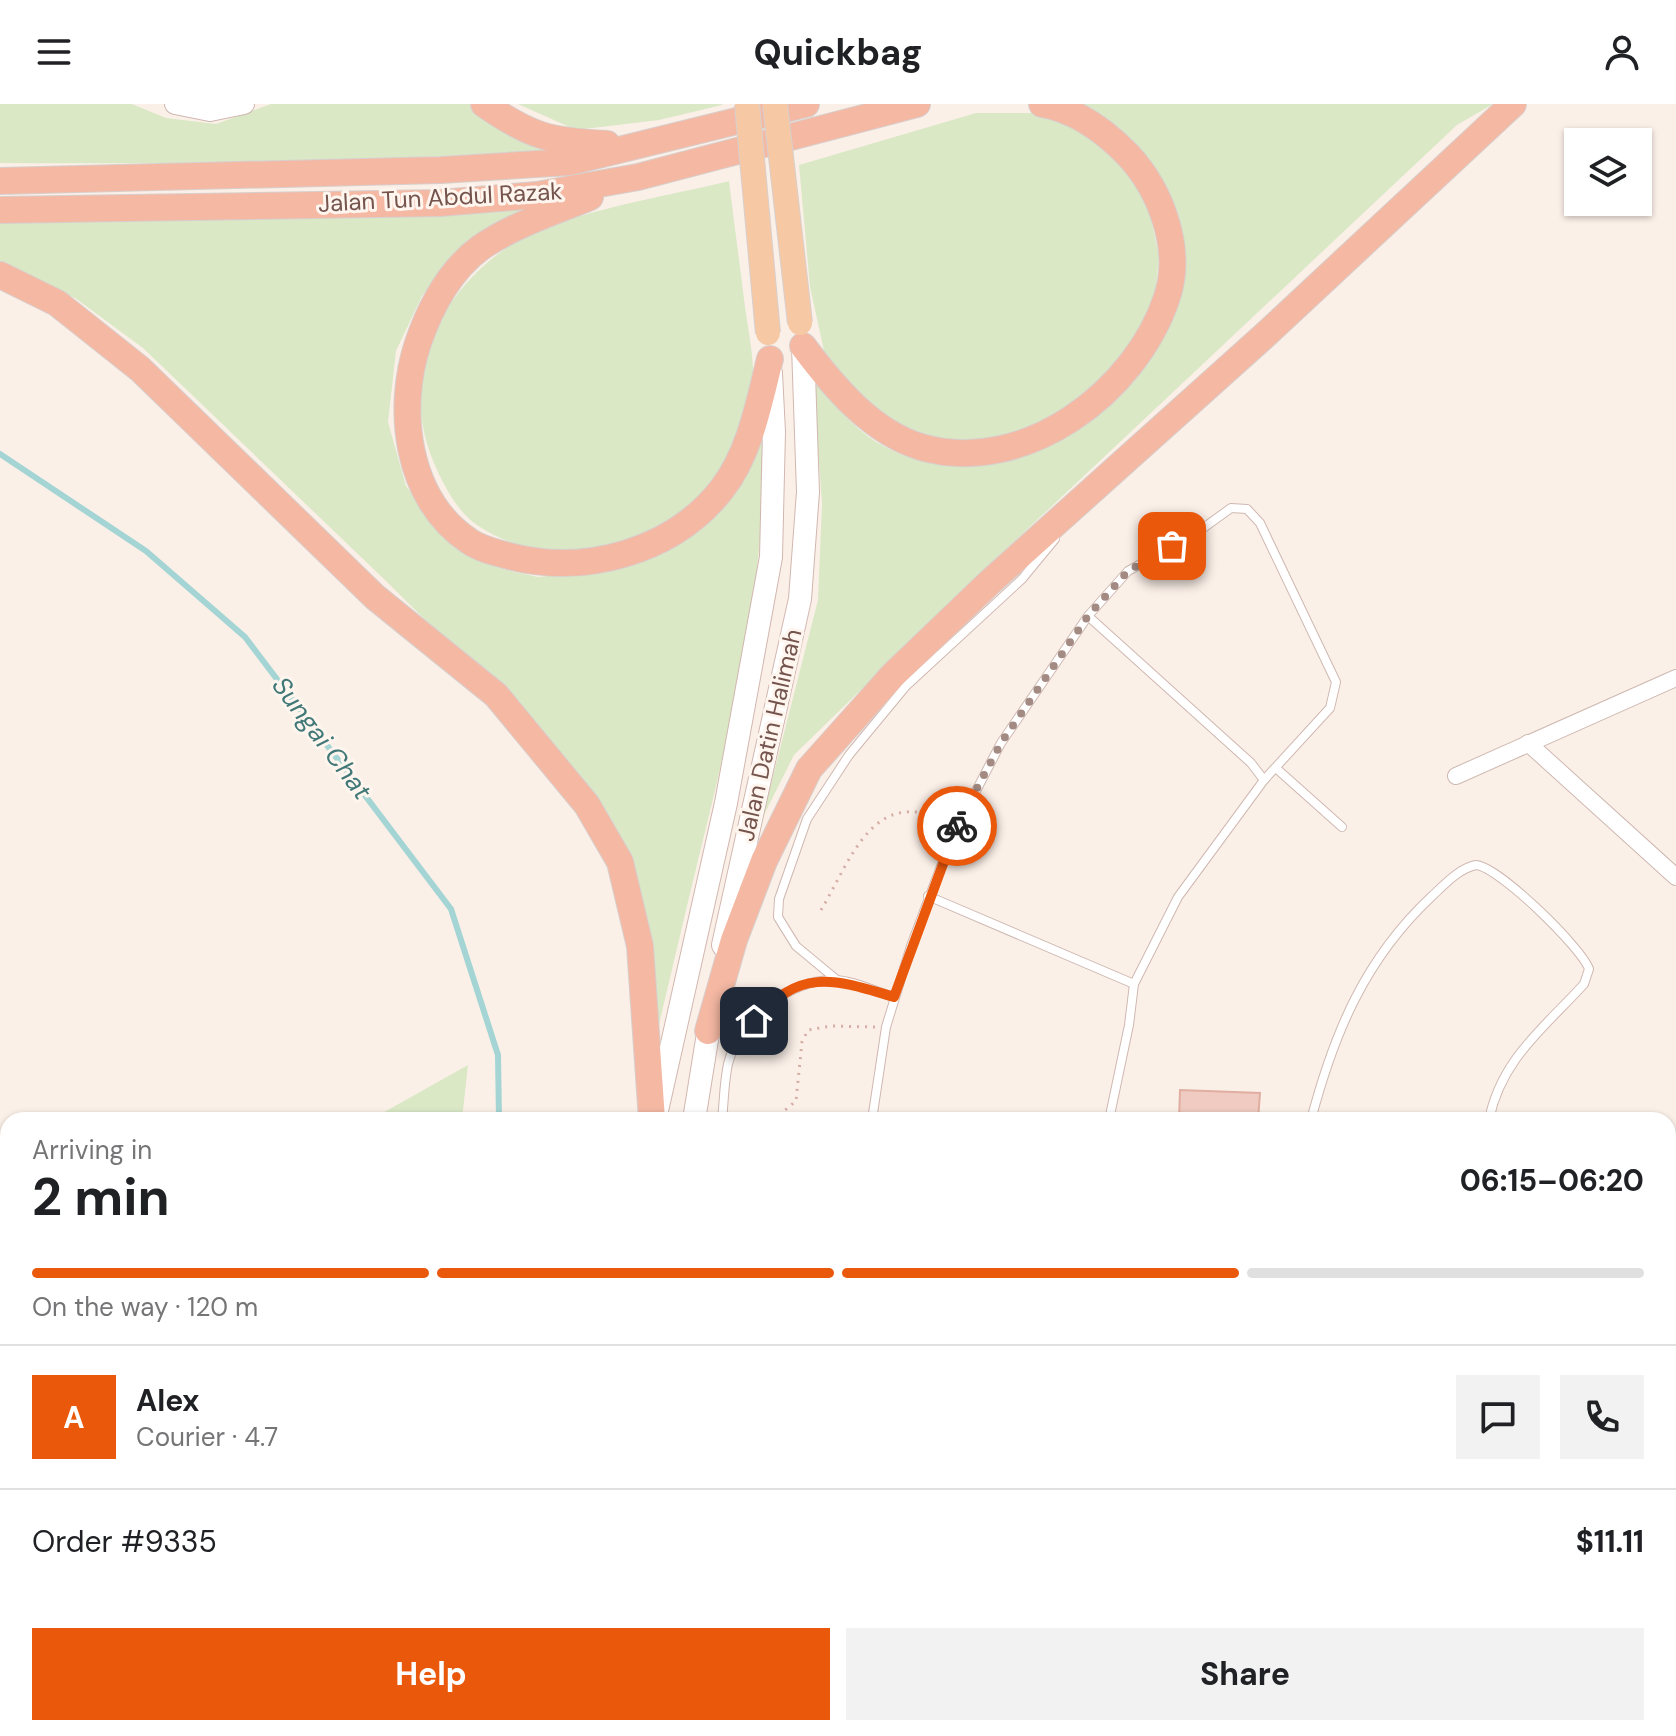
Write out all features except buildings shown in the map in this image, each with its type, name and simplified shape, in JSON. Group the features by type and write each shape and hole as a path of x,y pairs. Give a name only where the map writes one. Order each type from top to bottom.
{"highway":[{"path":"484,104 530,134 560,142 607,144 668,140"},
{"name":"Jalan Tun Abdul Razak","path":"0,181 499,167 570,162 806,104"},
{"name":"Jalan Tun Abdul Razak","path":"0,210 440,203 537,195 638,177 917,104"},
{"path":"802,334 829,381 868,419 919,447 963,455 1007,450 1041,437 1072,418 1114,383 1149,339 1169,294 1170,249 1163,208 1144,172 1107,133 1060,107 1042,104"},
{"path":"708,1031 734,940 759,874 809,769 893,675 1077,500 1264,336 1513,104"},
{"path":"638,177 508,232 480,248 456,269 441,293 409,370 407,401 409,439 420,477 434,505 456,531 472,543 533,562 577,563 623,554 663,540 696,517 723,489 741,458 770,359"},
{"path":"0,275 57,303 140,369 375,597 496,695 587,805 620,862 640,946 653,1112"}],"main road":[{"path":"747,104 768,333"},
{"name":"Jalan Datin Halimah","path":"695,1112 733,890 800,599 808,492 802,334 775,104"},
{"name":"Jalan Datin Halimah","path":"656,1112 726,803 771,557 774,432 770,359"}],"street":[{"path":"175,104 210,111 244,104"},
{"path":"1456,776 1676,678"},
{"path":"1528,743 1676,877"}],"lane":[{"path":"837,980 796,946 778,917 779,899 807,819 849,755 886,709 906,686 1029,570 1062,529 1077,500"},
{"path":"873,1112 886,1027 928,896 957,826 1001,743 1088,616 1128,571 1195,534 1231,508 1247,509 1260,523 1336,682 1330,708 1264,780 1178,897 1134,984 1129,1025 1111,1112"},
{"path":"1088,616 1251,763 1264,780"},
{"path":"1277,769 1342,827"},
{"path":"1313,1112 1336,1038 1354,995 1372,964 1421,906 1461,870 1476,865 1501,877 1580,952 1589,969 1584,984 1516,1056 1495,1097 1491,1112"},
{"path":"928,896 1134,984"},
{"path":"723,1112 729,1062 742,1035 766,1007 786,992 810,982 837,980 894,997"}],"path":[{"path":"821,910 866,834 883,816 915,809 957,826"},
{"path":"783,1112 796,1101 802,1042 808,1030 846,1025 886,1027"}],"green space":[{"path":"0,104 132,104 166,118 216,124 271,104 477,104 499,126 544,150 272,161 0,163"},
{"path":"518,104 722,105 659,120 576,130"},
{"path":"1083,104 1493,104 1457,125 985,569 794,755 762,819 818,600 822,504 813,379 860,430 902,455 952,466 1003,461 1051,444 1095,415 1131,365 1181,285 1129,139"},
{"path":"976,113 1035,113 1081,130 1122,158 1147,199 1159,256 1154,308 1130,350 1090,394 1045,427 977,447 937,443 867,409 826,360 810,287 799,165"},
{"path":"729,181 751,346 753,384 750,410 723,467 679,515 662,528 635,541 579,551 544,550 510,542 477,525 459,508 438,472 426,439 421,407 422,376 429,346 442,318 460,291 482,267 530,234 584,215"},
{"path":"523,209 458,251 422,296 396,351 388,422 406,486 451,541 503,569 538,577 622,568 683,540 762,406 762,507 744,655 654,1046 629,874 549,743 387,582 143,348 75,298 0,270 0,223"},
{"path":"468,1065 463,1112 384,1112"}],"waterway":[{"name":"Sungai Chat","path":"0,454 146,551 245,637 451,909 498,1055 499,1112"}],"way so far":[{"path":"957,826 1001,743 1088,616 1128,571 1172,546"}],"route":[{"path":"754,1021 786,992 810,982 837,980 894,997 928,896 957,826"}]}
